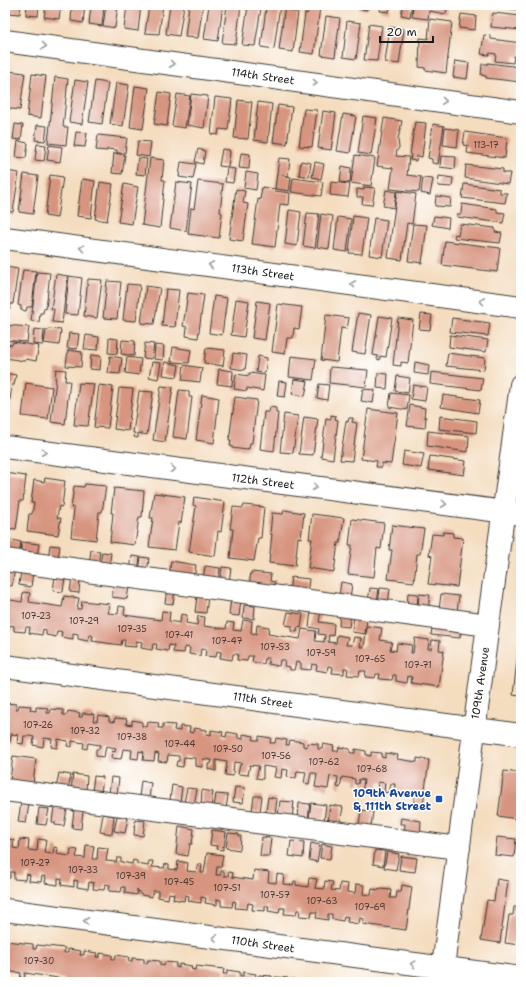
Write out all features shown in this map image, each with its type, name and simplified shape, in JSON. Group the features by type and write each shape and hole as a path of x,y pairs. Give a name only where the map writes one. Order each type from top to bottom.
{"street":[{"name":"114th Street","path":"5,41 521,112"},
{"name":"113th Street","path":"5,238 521,306"},
{"name":"109th Avenue","path":"442,975 488,625 512,513 521,385"},
{"name":"112th Street","path":"5,447 512,513"},
{"path":"5,560 488,625"},
{"name":"111th Street","path":"5,666 521,735"},
{"path":"5,790 459,848"},
{"name":"110th Street","path":"5,910 442,975 521,978"}],"building":[{"path":"7,5 21,5 20,14 7,13"},
{"path":"27,5 39,5 38,16 26,15"},
{"path":"46,5 61,5 59,19 44,17"},
{"path":"72,5 85,5 83,23 71,21"},
{"path":"91,5 104,5 102,26 89,24"},
{"path":"106,5 118,5 115,28 103,26"},
{"path":"127,5 141,5 138,31 124,29"},
{"path":"149,5 163,5 159,34 145,33"},
{"path":"170,5 184,5 179,36 166,34"},
{"path":"189,5 203,5 198,38 185,37"},
{"path":"209,5 223,5 218,41 204,39"},
{"path":"227,5 241,5 236,44 222,43"},
{"path":"270,5 280,5 274,49 261,47 266,8 269,8"},
{"path":"285,5 291,5 290,11 298,12 293,52 279,50"},
{"path":"309,5 320,7 314,54 300,52 305,13 307,14"},
{"path":"359,5 368,5 367,10 359,9"},
{"path":"381,5 390,5 389,12 380,11"},
{"path":"403,5 412,5 410,17 401,15"},
{"path":"413,5 447,5 446,14 429,11 428,19 412,17"},
{"path":"462,5 470,5 470,9 461,8"},
{"path":"521,5 521,10 486,6"},
{"path":"248,6 261,8 255,46 242,45"},
{"path":"493,13 521,16 521,30 491,27"},
{"path":"461,14 476,16 475,30 459,28"},
{"path":"326,16 340,18 335,57 321,55"},
{"path":"430,19 452,22 446,73 425,70 425,68 419,67 420,38 428,39"},
{"path":"347,21 361,23 356,59 343,57"},
{"path":"369,24 382,26 377,61 364,60"},
{"path":"390,27 404,29 399,64 385,62"},
{"path":"484,35 491,36 491,39 521,43 521,57 514,56 513,63 495,61 496,54 481,54"},
{"path":"455,61 469,63 467,79 453,77"},
{"path":"488,63 520,67 521,82 486,78 486,76 481,75 482,64"},
{"path":"9,71 25,73 20,110 5,108"},
{"path":"32,74 46,76 41,118 27,116"},
{"path":"55,77 68,79 63,127 68,127 66,145 48,143"},
{"path":"75,80 88,82 82,124 69,122"},
{"path":"95,81 108,83 102,124 89,122"},
{"path":"116,83 129,85 123,126 110,124"},
{"path":"135,86 149,88 143,129 130,127"},
{"path":"159,92 171,94 167,126 154,124"},
{"path":"177,94 190,96 185,128 172,126"},
{"path":"191,94 208,96 204,128 187,125"},
{"path":"215,97 232,99 228,130 219,129 218,135 211,134"},
{"path":"238,100 252,102 248,139 234,138"},
{"path":"258,102 272,104 268,142 254,140"},
{"path":"278,105 292,107 287,144 273,142"},
{"path":"304,109 317,110 312,147 299,146"},
{"path":"323,111 336,113 331,150 318,148"},
{"path":"343,114 356,116 350,153 337,151"},
{"path":"363,116 377,118 371,155 358,153"},
{"path":"384,118 402,121 398,139 399,148 396,156 409,157 407,175 421,177 419,192 390,189 393,168 377,166"},
{"path":"415,122 426,123 422,157 417,156 416,161 410,160"},
{"path":"15,124 23,125 21,140 13,139"},
{"path":"433,124 444,126 438,164 432,163 432,159 428,158"},
{"path":"37,125 47,126 45,141 35,140"},
{"path":"445,128 459,130 457,147 443,145"},
{"path":"76,132 87,133 85,147 74,146"},
{"path":"465,132 507,138 505,158 467,153 468,146 463,145"},
{"path":"98,135 127,138 125,153 117,153 117,150 96,150"},
{"path":"18,141 28,143 26,158 16,157"},
{"path":"138,141 151,142 149,157 136,155"},
{"path":"37,144 46,145 44,161 35,160"},
{"path":"49,145 62,147 60,162 47,160"},
{"path":"198,149 205,151 203,164 195,162"},
{"path":"222,149 229,150 230,152 228,167 219,166"},
{"path":"114,153 125,155 122,174 112,173"},
{"path":"241,153 250,154 249,169 239,168"},
{"path":"355,155 375,158 371,186 351,183"},
{"path":"441,156 456,157 455,169 440,167"},
{"path":"138,158 147,159 145,175 136,174"},
{"path":"150,158 164,160 162,180 165,180 160,228 142,225"},
{"path":"279,158 290,159 288,176 282,175 291,177 289,191 276,189 275,191 290,193 289,205 280,204 275,247 252,244 258,199 260,200 262,187 275,189"},
{"path":"301,161 311,163 309,177 299,175"},
{"path":"181,162 196,164 193,179 179,177"},
{"path":"315,162 324,164 321,179 312,177"},
{"path":"466,165 503,169 503,173 510,173 508,184 465,178"},
{"path":"342,166 351,168 350,183 340,182"},
{"path":"227,168 235,169 233,183 225,182"},
{"path":"6,171 19,173 13,212 5,211"},
{"path":"246,172 258,174 256,190 244,188"},
{"path":"24,174 38,176 33,214 19,212"},
{"path":"50,175 63,177 57,218 45,216"},
{"path":"439,176 453,178 452,187 438,186"},
{"path":"293,178 323,182 321,196 291,192"},
{"path":"423,178 433,179 430,195 421,193"},
{"path":"82,179 95,181 91,218 77,216"},
{"path":"198,181 223,184 219,238 188,234 191,208 194,209"},
{"path":"100,182 113,184 107,221 95,219"},
{"path":"176,182 192,184 186,231 170,228"},
{"path":"331,182 350,184 348,197 330,195"},
{"path":"124,184 138,187 132,224 118,222"},
{"path":"464,184 500,189 500,193 507,193 505,203 462,198"},
{"path":"364,187 375,188 372,205 362,204 363,197 357,197 357,189 364,190"},
{"path":"236,189 245,191 243,203 248,204 243,241 229,239"},
{"path":"386,190 396,192 394,208 383,206"},
{"path":"397,191 416,194 412,224 407,223 402,260 388,258"},
{"path":"436,196 451,198 450,207 435,206"},
{"path":"462,204 497,209 497,212 505,213 503,223 457,217 457,214 461,214"},
{"path":"289,210 301,212 297,246 285,244"},
{"path":"307,213 319,214 315,248 303,246"},
{"path":"321,214 333,216 329,249 317,247"},
{"path":"353,216 367,218 362,254 349,253"},
{"path":"434,216 449,218 448,228 432,225"},
{"path":"338,217 351,219 347,252 334,250"},
{"path":"374,218 387,220 382,257 369,255"},
{"path":"413,224 427,225 422,263 408,261"},
{"path":"460,224 495,228 495,232 502,233 500,243 454,238 455,234 458,235"},
{"path":"445,241 500,248 497,272 442,265"},
{"path":"6,267 18,269 13,304 11,304 10,309 5,308"},
{"path":"23,270 36,271 32,307 27,307 26,311 21,310 21,306 18,305"},
{"path":"37,272 50,273 46,309 44,308 43,313 40,313 39,322 31,321"},
{"path":"56,274 68,276 62,323 52,322 54,309 51,309"},
{"path":"69,276 82,278 78,315 65,314"},
{"path":"88,279 102,280 97,318 84,316"},
{"path":"107,281 121,282 117,319 103,318"},
{"path":"127,284 140,285 136,321 123,320"},
{"path":"146,286 160,288 154,324 141,323"},
{"path":"166,289 179,290 175,327 162,326"},
{"path":"188,293 204,295 198,338 186,336 187,327 183,326"},
{"path":"214,296 227,298 222,335 209,333"},
{"path":"236,299 249,301 244,337 231,335"},
{"path":"257,301 270,303 265,340 252,338"},
{"path":"278,304 302,307 299,329 294,328 293,338 287,338 285,354 272,352"},
{"path":"358,313 371,315 365,354 352,352"},
{"path":"421,314 432,315 430,330 419,329"},
{"path":"326,315 349,318 347,329 341,328 337,362 321,360"},
{"path":"379,316 392,318 386,357 380,356 380,360 377,359 378,356 373,355"},
{"path":"398,318 413,320 408,363 401,362 401,366 393,365"},
{"path":"452,318 490,323 488,336 450,332"},
{"path":"5,325 29,327 27,342 5,340"},
{"path":"34,329 44,330 43,345 33,344"},
{"path":"46,330 61,330 59,345 44,343"},
{"path":"69,333 79,334 77,349 67,348"},
{"path":"86,335 99,337 98,350 84,349"},
{"path":"450,335 488,340 486,352 449,347"},
{"path":"109,338 118,339 117,354 108,353"},
{"path":"122,340 135,341 134,356 121,354"},
{"path":"13,342 39,346 36,361 5,358 5,344 12,345"},
{"path":"145,343 154,344 152,359 143,358"},
{"path":"155,345 164,346 163,360 154,359"},
{"path":"173,347 191,350 189,363 171,362"},
{"path":"206,348 225,350 223,366 204,363"},
{"path":"68,350 82,352 81,367 66,366"},
{"path":"233,353 247,355 245,370 231,368"},
{"path":"448,353 485,358 484,370 446,366"},
{"path":"91,355 101,356 100,370 90,369"},
{"path":"110,356 122,358 120,374 108,373"},
{"path":"258,356 267,358 265,373 256,372"},
{"path":"291,356 316,359 313,380 289,377"},
{"path":"127,357 141,359 139,375 125,373"},
{"path":"152,362 161,363 158,379 149,377"},
{"path":"165,362 179,365 177,377 163,375"},
{"path":"415,362 429,365 428,375 414,373"},
{"path":"184,365 202,368 200,382 182,380"},
{"path":"330,367 368,370 366,387 329,383"},
{"path":"56,369 66,370 65,381 70,381 65,424 51,422"},
{"path":"219,369 233,371 232,386 217,384"},
{"path":"431,372 483,378 481,390 430,384"},
{"path":"5,373 16,375 14,385 12,385 8,414 5,414"},
{"path":"249,373 265,375 263,391 247,388 247,391 234,389 236,374 249,376"},
{"path":"378,373 388,374 387,389 377,388"},
{"path":"397,376 410,378 408,393 395,391"},
{"path":"294,379 308,381 305,396 292,394"},
{"path":"279,381 287,382 285,397 277,396"},
{"path":"26,383 52,387 48,419 22,416"},
{"path":"79,383 94,384 88,426 74,425"},
{"path":"319,384 329,385 327,400 317,398"},
{"path":"99,385 113,387 108,428 94,427"},
{"path":"413,385 427,387 425,401 411,399"},
{"path":"161,386 173,387 165,442 153,440"},
{"path":"119,388 133,389 128,431 114,429"},
{"path":"363,389 375,390 373,403 361,401"},
{"path":"179,390 189,391 189,397 192,397 187,439 173,437"},
{"path":"139,391 153,392 147,435 138,433 138,438 134,437 135,433 133,433"},
{"path":"391,393 409,395 407,410 389,407"},
{"path":"202,395 219,398 214,443 196,440"},
{"path":"443,395 480,400 478,413 441,407"},
{"path":"235,397 257,400 252,443 250,443 249,449 247,448 247,450 232,448 232,446 230,446 231,440 229,440"},
{"path":"410,405 425,408 425,428 407,426"},
{"path":"270,407 276,408 276,413 278,413 274,451 260,449 264,412 269,412"},
{"path":"368,409 398,413 391,464 382,463 382,467 376,467 377,461 361,459"},
{"path":"284,414 298,416 293,453 280,452"},
{"path":"331,415 336,416 335,419 338,420 333,459 321,457 326,418 331,419"},
{"path":"440,416 477,421 476,433 439,429"},
{"path":"304,417 318,419 313,455 299,454"},
{"path":"349,418 353,418 352,422 357,423 352,461 340,460 346,421 348,422"},
{"path":"428,431 469,436 468,452 427,446"},
{"path":"404,451 424,454 421,468 402,465"},
{"path":"430,456 466,461 464,475 428,470"},
{"path":"5,473 26,476 23,501 20,501 16,529 5,528"},
{"path":"45,478 65,481 62,507 59,506 57,518 61,518 58,535 27,531 29,514 32,514 34,503 31,503 34,480 44,482"},
{"path":"85,484 106,486 102,512 99,512 96,540 71,537 74,508 71,508 74,486 84,487"},
{"path":"114,488 144,491 142,517 139,517 135,545 110,542"},
{"path":"154,493 185,497 181,523 179,522 175,550 149,547 153,518 150,518"},
{"path":"194,497 225,502 221,532 218,531 215,556 189,552 196,506 193,505"},
{"path":"244,505 264,507 261,538 258,538 254,561 230,558 233,529 230,529 233,507 243,508"},
{"path":"284,510 304,513 301,538 298,537 295,566 269,563 272,534 270,534 272,513 283,514"},
{"path":"312,514 344,518 340,543 338,543 334,572 308,568 312,539 309,539"},
{"path":"352,519 384,523 381,549 377,548 374,577 348,574 352,545 349,545"},
{"path":"392,525 424,529 420,554 417,554 414,582 388,579 392,550 389,550"},
{"path":"443,532 453,533 453,537 463,538 457,587 428,584 432,556 429,555 432,534 443,535"},
{"path":"8,539 21,542 19,557 5,555"},
{"path":"22,542 39,544 37,558 20,556"},
{"path":"50,545 60,546 58,560 48,559"},
{"path":"91,550 100,551 98,566 89,565"},
{"path":"102,552 111,553 109,568 100,566"},
{"path":"132,556 140,557 138,572 130,570"},
{"path":"141,557 149,558 147,573 139,571"},
{"path":"171,561 196,565 194,579 169,576"},
{"path":"205,566 220,568 218,582 203,580"},
{"path":"5,567 15,568 12,586 5,585"},
{"path":"222,567 231,568 229,583 220,581"},
{"path":"21,570 33,572 31,587 19,585"},
{"path":"251,572 271,574 270,581 275,582 274,587 249,586"},
{"path":"55,576 65,577 63,592 53,591"},
{"path":"72,577 80,578 79,593 70,592"},
{"path":"291,577 309,579 307,595 289,592"},
{"path":"341,582 352,584 350,599 339,597"},
{"path":"113,583 129,586 127,599 112,597"},
{"path":"370,588 379,589 377,603 368,602"},
{"path":"380,588 390,589 388,604 378,603"},
{"path":"167,589 175,591 173,604 165,603"},
{"path":"23,592 30,593 29,602 62,607 64,596 79,598 77,609 81,609 82,601 110,604 108,613 118,614 119,606 125,607 124,615 161,620 162,611 170,612 169,621 180,623 181,614 187,615 186,623 197,625 198,616 205,617 204,626 226,629 227,622 234,623 233,630 241,631 243,620 252,621 251,633 256,634 257,625 269,627 268,634 300,639 302,629 316,631 315,641 324,642 325,635 318,634 319,629 309,627 311,610 321,611 319,622 334,624 333,636 329,635 328,642 336,643 337,635 348,637 346,645 352,645 354,637 361,638 360,647 364,647 367,626 382,628 380,640 392,642 390,650 396,651 397,643 412,645 411,653 413,653 415,638 429,640 428,649 431,649 432,640 440,641 439,650 444,651 439,687 411,683 412,677 408,676 407,683 396,681 396,675 393,675 392,680 379,679 380,674 376,674 375,678 365,677 366,671 360,671 359,676 347,675 348,669 346,668 344,668 344,674 332,673 333,667 328,666 327,672 316,670 317,665 312,664 311,670 301,669 301,663 296,662 294,670 290,670 290,667 284,666 285,660 280,660 279,666 268,664 269,658 265,658 264,664 252,662 253,656 248,656 247,661 237,660 238,654 233,654 232,660 220,658 221,652 217,651 216,657 205,656 206,650 201,649 200,656 189,654 190,648 185,647 184,653 173,652 174,646 169,645 168,651 156,649 157,644 153,644 152,650 141,648 142,642 136,641 136,647 124,646 125,640 122,640 121,645 92,641 93,636 91,635 89,635 88,641 78,639 78,634 73,633 73,639 61,637 62,632 59,631 57,631 56,637 46,635 46,630 43,629 42,635 29,633 30,627 26,627 25,632 14,631 14,626 10,625 9,630 5,630 5,599 22,602"},
{"path":"408,593 418,594 417,609 407,607"},
{"path":"419,594 430,595 428,610 418,609"},
{"path":"441,594 459,596 457,612 439,610"},
{"path":"197,596 208,597 206,613 195,612"},
{"path":"231,598 241,600 239,616 229,615"},
{"path":"244,605 255,606 254,619 243,618"},
{"path":"288,612 303,614 301,628 298,627 297,632 292,631 292,626 285,625"},
{"path":"340,612 351,613 349,627 339,626"},
{"path":"354,616 367,618 365,634 352,632"},
{"path":"433,622 461,626 460,638 431,635"},
{"path":"518,652 521,653 521,696 513,695"},
{"path":"5,703 16,704 16,709 18,709 19,705 31,706 30,710 36,711 36,707 48,708 47,713 50,713 51,709 63,710 63,715 67,715 68,711 80,713 79,717 82,717 83,713 94,714 93,721 97,721 98,715 109,717 109,721 114,722 115,718 127,719 126,724 132,725 132,720 142,722 142,726 147,727 148,722 159,723 158,728 163,728 163,724 175,725 174,730 180,731 180,726 190,727 189,732 193,733 194,728 207,730 206,734 211,735 211,730 223,732 222,736 226,737 227,732 238,734 238,738 243,739 243,734 254,736 253,740 259,740 259,736 271,738 270,743 275,743 276,738 287,740 286,745 289,745 290,740 303,742 303,746 307,747 307,743 318,744 318,749 322,749 323,744 334,746 333,751 338,751 339,747 350,749 350,753 355,753 355,749 366,751 366,755 371,756 371,752 382,753 381,757 385,758 385,753 398,755 397,759 417,762 417,758 429,760 423,805 414,804 414,794 409,793 409,796 394,794 395,784 391,784 389,793 384,792 385,783 378,782 377,792 366,790 365,793 362,793 364,780 359,779 358,784 355,784 355,779 342,777 340,788 337,787 338,777 330,776 328,789 315,787 317,774 315,773 311,773 309,784 304,783 306,772 297,771 296,778 287,777 288,770 282,769 281,778 274,777 276,768 263,766 263,779 256,778 259,766 250,765 248,775 238,774 241,763 234,762 233,776 225,775 227,762 216,760 216,771 208,769 208,764 211,764 212,760 203,759 202,767 195,766 195,758 184,757 183,767 176,766 177,761 179,761 179,756 168,755 167,762 158,761 159,754 155,753 154,761 143,760 144,752 139,751 138,759 131,758 132,750 123,749 121,759 111,758 112,751 115,752 116,748 106,746 104,757 96,756 96,749 99,749 100,745 88,743 87,749 83,748 84,743 72,741 72,747 67,746 68,741 58,739 57,748 51,747 52,739 44,738 43,747 33,745 34,737 29,736 24,736 23,744 17,743 18,735 11,734 10,742 5,742"},
{"path":"13,756 36,759 33,784 10,781"},
{"path":"504,771 521,773 521,789 517,819 498,816"},
{"path":"59,773 71,775 68,790 56,788"},
{"path":"73,774 87,776 86,791 71,789"},
{"path":"94,776 103,777 101,793 92,792"},
{"path":"111,777 119,778 117,795 109,794"},
{"path":"141,781 151,783 149,799 139,797"},
{"path":"172,785 182,787 180,802 170,800"},
{"path":"235,787 245,788 243,803 233,802"},
{"path":"187,788 197,789 194,805 184,803"},
{"path":"202,790 213,792 211,807 201,805"},
{"path":"216,794 228,795 226,809 214,807"},
{"path":"254,796 262,796 260,812 252,811"},
{"path":"268,797 277,799 275,814 266,812"},
{"path":"280,801 294,802 292,819 278,817"},
{"path":"21,803 29,804 26,823 18,822"},
{"path":"299,803 310,804 308,819 298,818"},
{"path":"311,803 326,805 324,820 309,818"},
{"path":"330,805 343,807 340,825 328,824"},
{"path":"54,807 67,809 64,826 55,825 55,822 52,822"},
{"path":"39,808 49,809 46,825 37,824"},
{"path":"74,810 83,811 81,829 72,828"},
{"path":"361,810 373,812 371,826 359,825"},
{"path":"103,814 114,816 112,834 100,832"},
{"path":"117,816 128,818 125,833 114,831"},
{"path":"401,818 421,821 420,836 404,834 405,824 400,824"},
{"path":"135,820 145,821 143,836 134,835"},
{"path":"179,826 194,829 192,844 190,844 188,856 176,854"},
{"path":"212,830 226,832 223,850 216,849 217,846 210,845"},
{"path":"228,833 239,834 239,836 241,836 240,850 226,848"},
{"path":"262,837 271,838 269,856 260,856"},
{"path":"497,837 516,839 514,857 495,855"},
{"path":"7,839 14,840 13,848 19,849 20,839 29,840 28,850 37,851 38,839 46,840 44,853 53,854 54,847 58,848 57,854 70,856 71,849 78,850 76,857 85,858 86,845 94,846 92,859 97,859 98,847 108,848 106,861 116,862 117,858 121,858 121,862 132,864 133,860 137,861 137,864 148,866 149,861 153,861 152,867 164,868 165,864 169,865 169,869 177,870 178,861 188,863 187,871 196,872 198,864 202,864 201,873 204,873 207,853 223,855 221,867 217,867 216,875 221,875 221,871 224,871 224,876 228,876 229,872 233,873 232,877 253,880 254,870 269,872 268,882 276,883 277,874 284,875 283,884 293,885 294,881 296,881 296,885 308,887 309,878 317,879 315,888 324,889 325,881 333,882 331,890 339,891 340,883 348,884 347,892 355,893 356,884 364,885 363,894 371,895 372,889 391,890 390,898 396,898 397,892 401,892 402,885 412,887 406,930 363,924 364,919 360,918 359,924 347,922 348,917 344,916 343,921 332,919 332,914 328,914 328,920 316,918 317,912 312,912 311,917 299,916 300,910 297,910 296,915 284,914 285,908 280,908 279,913 268,911 269,906 265,906 265,911 252,910 253,904 248,903 247,909 235,908 236,902 233,901 232,907 221,906 221,900 217,899 217,905 205,903 206,898 201,897 201,903 188,901 189,896 185,895 184,901 173,899 174,894 169,893 168,899 158,897 158,891 153,891 152,897 141,895 137,889 137,895 125,893 125,887 122,887 121,892 109,891 110,885 105,884 104,890 93,889 94,883 89,882 88,889 77,887 78,881 74,880 74,887 61,885 62,879 58,878 58,885 45,883 46,877 42,876 41,882 29,881 30,875 26,874 25,880 14,879 14,872 10,872 10,878 5,878 5,847"},
{"path":"291,841 304,842 303,858 289,856"},
{"path":"311,843 320,845 317,862 309,860"},
{"path":"322,844 332,846 330,859 320,858"},
{"path":"375,850 385,851 383,866 373,864"},
{"path":"387,852 399,854 396,870 384,868"},
{"path":"401,856 417,858 415,872 399,870"},
{"path":"497,879 508,881 500,943 481,940 487,900 494,901"},
{"path":"514,907 517,907 516,911 520,911 519,916 521,916 520,945 505,943 509,915 513,915"},
{"path":"5,941 33,944 33,949 36,949 37,945 65,948 64,953 68,953 68,949 81,951 80,955 84,955 84,951 97,953 96,957 100,957 100,953 112,955 112,959 115,959 116,955 129,957 128,961 132,961 132,958 144,959 144,963 147,964 148,960 160,961 160,965 164,966 165,962 176,963 176,967 179,968 179,964 192,966 191,969 195,970 196,966 224,969 223,974 227,974 227,970 240,972 240,976 243,976 243,972 256,974 255,978 258,978 259,975 272,976 271,980 274,981 275,977 288,978 288,982 85,982 73,980 73,982 64,982 65,979 25,973 24,980 20,980 21,973 5,971"},
{"path":"291,979 303,980 303,982 290,982"}],"place":[{"name":"109th Avenue & 111th Street","path":"439,799"}]}
